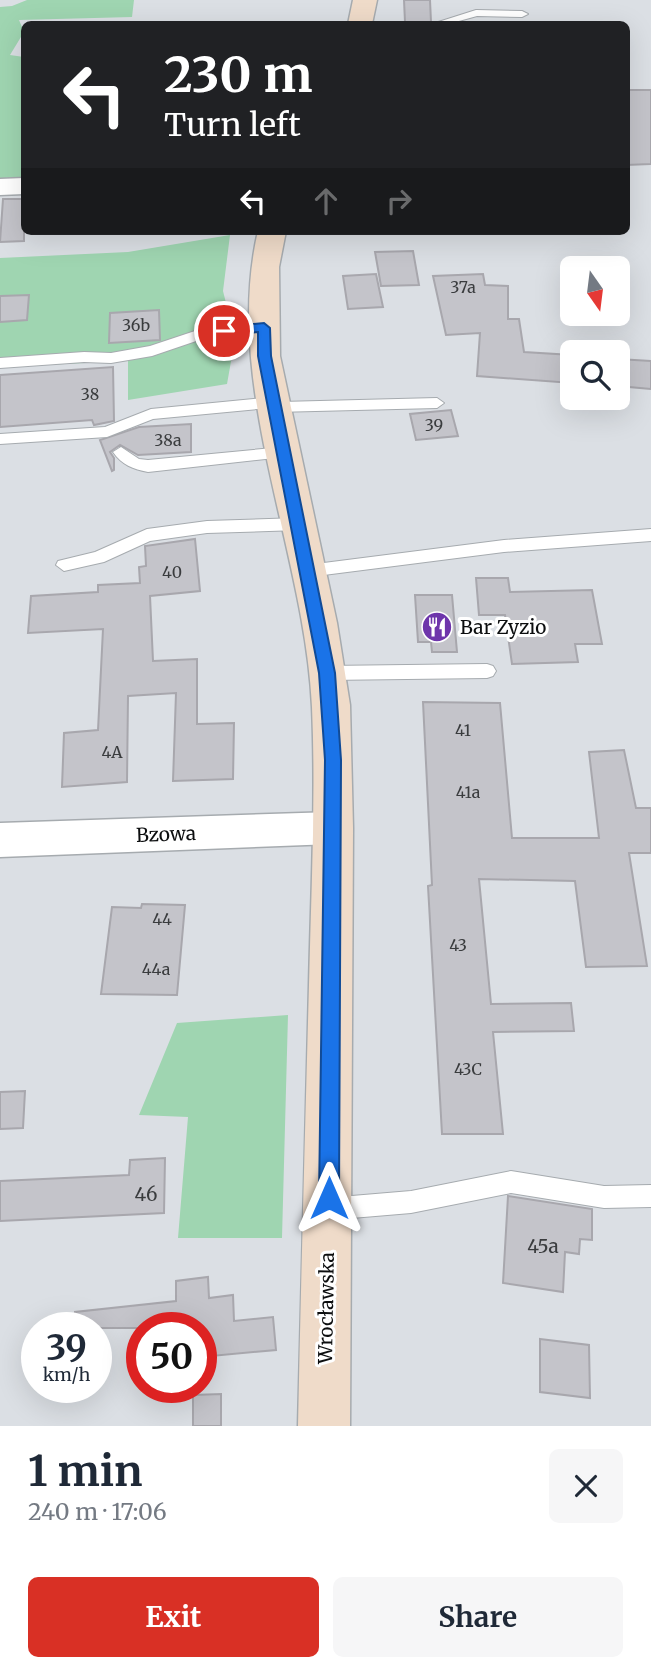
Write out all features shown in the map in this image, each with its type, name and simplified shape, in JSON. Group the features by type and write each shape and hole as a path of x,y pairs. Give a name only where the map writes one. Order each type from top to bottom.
{"main road":[{"path":"361,21 365,0"},
{"name":"Wrocławska","path":"271,235 264,267 264,356 327,673 333,760 324,1426"}],"street":[{"path":"0,187 21,186"},
{"name":"Bzowa","path":"0,840 333,828"}],"lane":[{"path":"485,0 488,13"},
{"path":"448,21 476,13 522,14"},
{"path":"0,363 84,357 111,358 152,351 201,334 264,328"},
{"path":"0,439 107,432 151,414 274,405 437,403"},
{"path":"121,452 135,464 148,466 284,452"},
{"path":"64,565 98,558 147,535 207,527 299,524"},
{"path":"308,570 504,545 651,536"},
{"path":"327,673 487,671"},
{"path":"328,1209 411,1202 512,1182 604,1197 651,1196"}],"green space":[{"path":"27,0 134,0 132,17 19,20 21,37 10,55 21,57 21,178 0,178 0,7"},
{"path":"230,235 223,291 235,339 227,384 128,400 128,361 0,367 0,258 128,252"},
{"path":"288,1015 282,1238 178,1238 188,1117 139,1115 177,1023"}],"building":[{"path":"404,0 430,0 431,21 405,21"},
{"path":"630,90 651,90 651,164 630,165"},
{"path":"3,199 21,199 21,235 24,235 24,241 0,242"},
{"path":"413,251 419,285 381,286 375,252"},
{"path":"376,274 383,307 348,309 343,276"},
{"path":"483,274 485,285 508,286 508,319 519,319 524,352 560,354 560,382 477,376 480,333 446,335 433,276"},
{"path":"29,295 27,320 0,322 0,296"},
{"path":"159,310 160,340 109,343 110,313"},
{"path":"630,360 651,361 651,389 630,387"},
{"path":"113,367 114,421 94,425 92,420 0,427 0,375"},
{"path":"451,410 458,436 416,440 410,414"},
{"path":"191,424 191,452 138,455 120,445 110,452 114,458 112,471 100,440 139,427"},
{"path":"195,539 200,591 150,596 153,661 197,659 197,724 234,723 233,779 173,781 176,693 128,696 127,782 62,787 64,733 98,730 103,629 28,633 31,596 98,592 98,585 140,583 139,567 146,566 145,546"},
{"path":"476,578 508,578 510,592 592,590 602,644 575,644 578,662 512,664 505,615 479,615"},
{"path":"415,595 452,595 457,652 432,652 431,642 418,642"},
{"path":"423,702 500,703 512,838 599,838 589,752 624,750 636,808 651,808 651,853 629,853 647,966 586,967 575,881 479,879 491,1004 571,1003 574,1031 493,1032 503,1134 442,1134 428,886 432,885"},
{"path":"142,904 185,905 177,995 101,994 112,907 141,908"},
{"path":"25,1091 23,1128 0,1129 0,1092"},
{"path":"165,1158 164,1213 0,1221 0,1181 129,1175 130,1160"},
{"path":"508,1196 592,1209 592,1240 580,1239 579,1254 565,1252 563,1292 503,1283"},
{"path":"208,1277 209,1298 233,1295 234,1321 273,1317 276,1350 217,1356 217,1312 126,1312 126,1328 112,1328 112,1312 75,1312 176,1301 176,1281"},
{"path":"540,1339 589,1345 590,1398 540,1392"},
{"path":"217,1394 221,1394 221,1426 193,1426 193,1403 217,1403"}],"place":[{"name":"Bar Zyzio","path":"437,627"}],"route":[{"path":"224,331 264,328 264,356 319,623 331,705 333,828 329,997 329,1198"}]}
